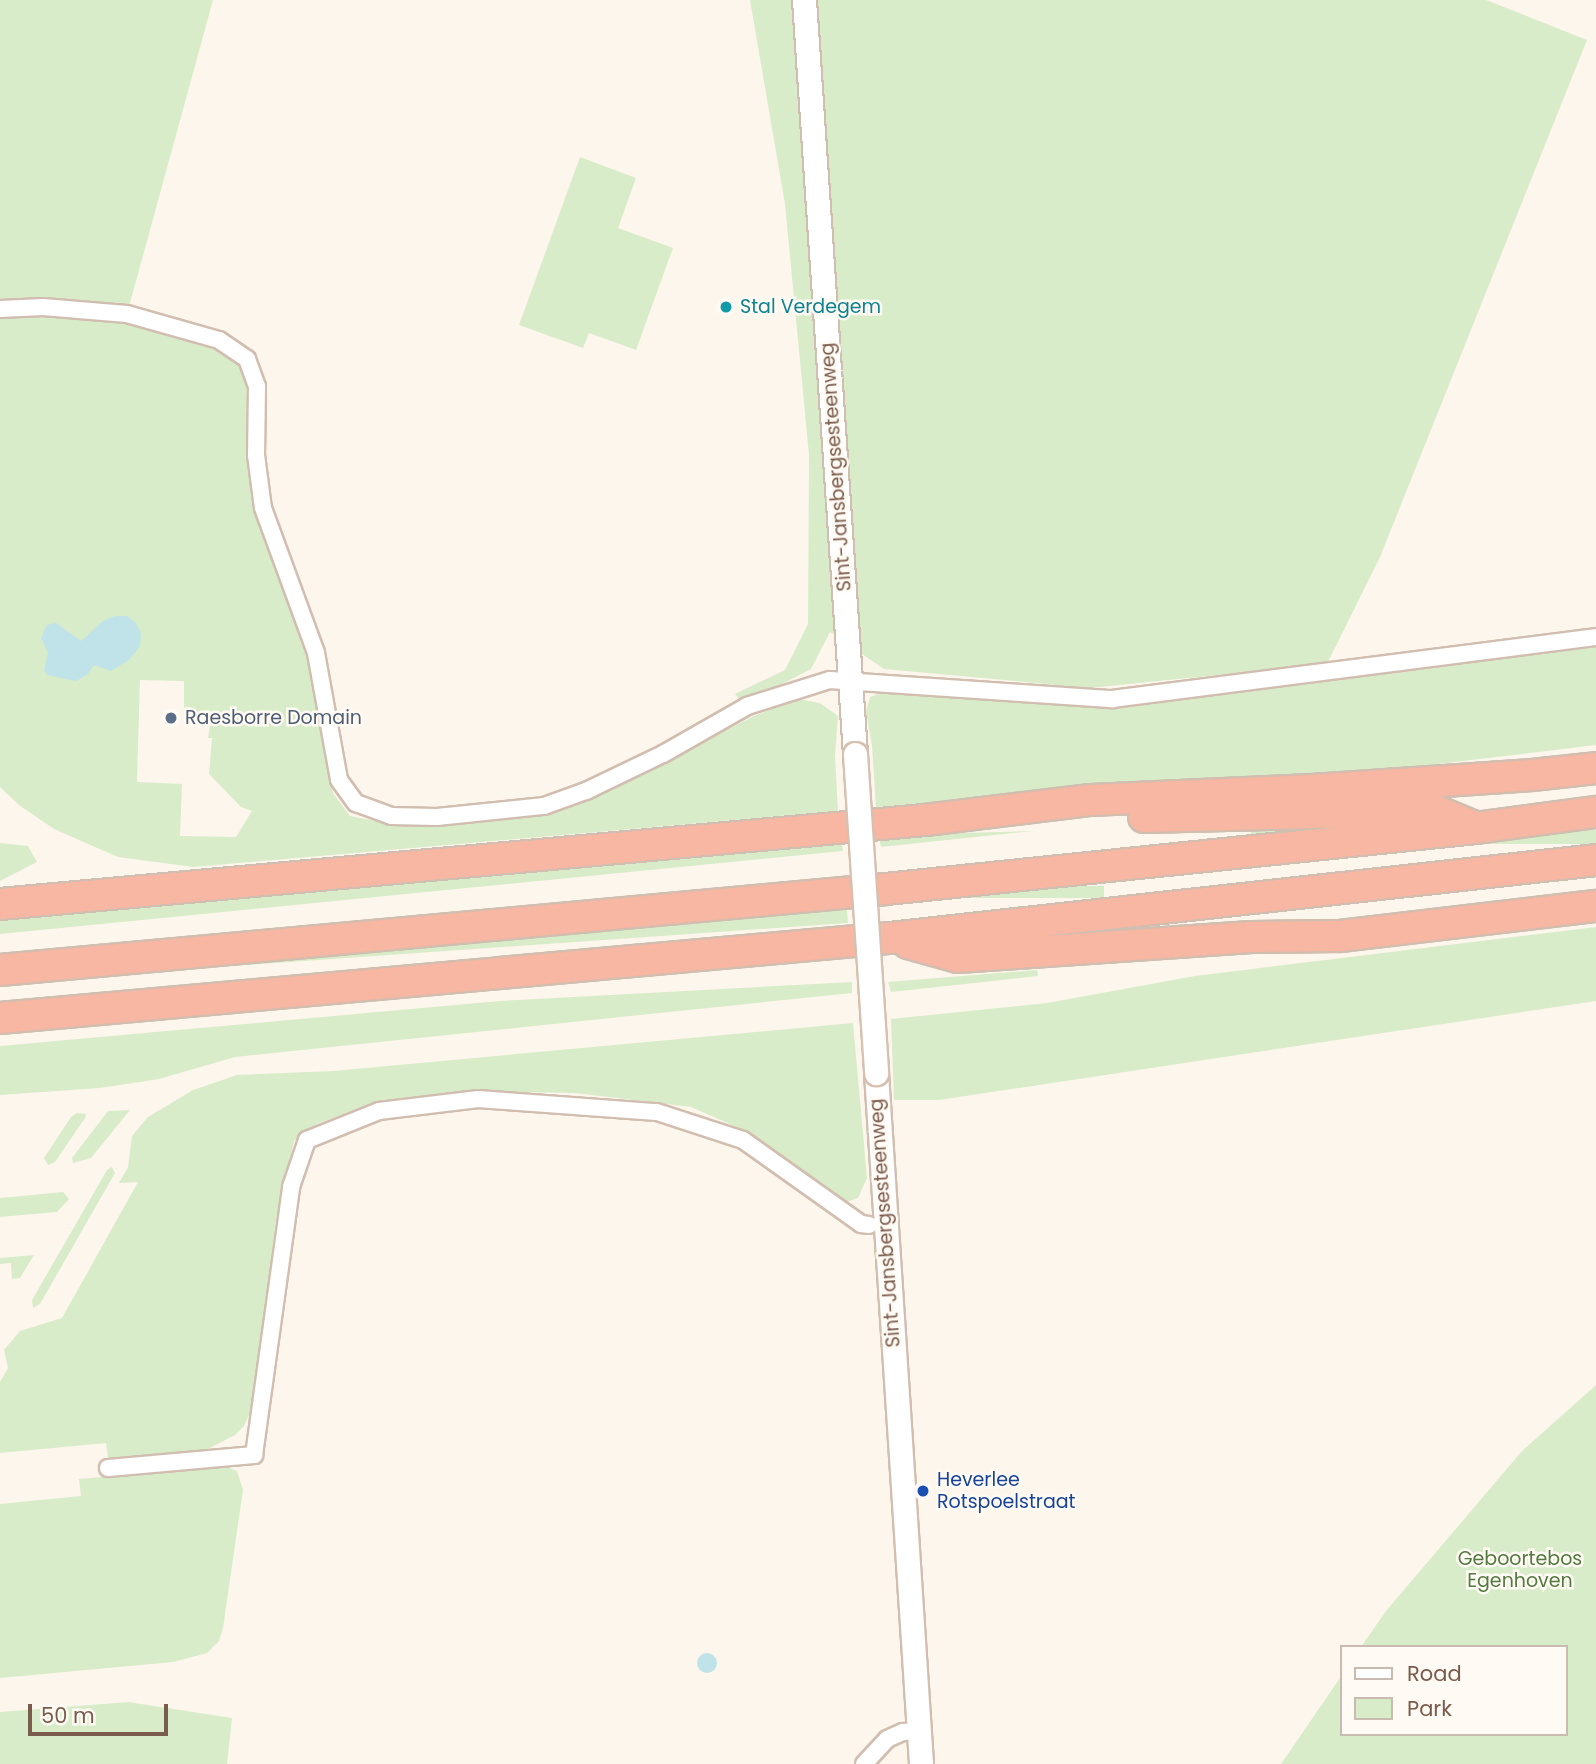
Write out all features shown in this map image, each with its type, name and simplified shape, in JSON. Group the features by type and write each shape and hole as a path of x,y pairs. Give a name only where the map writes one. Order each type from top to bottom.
{"highway":[{"path":"0,905 925,820 1091,800 1312,790 1596,768"},
{"path":"925,820 1434,810 1476,828"},
{"path":"0,970 886,889 1476,828 1596,812"},
{"path":"0,1018 890,938 1596,860"},
{"path":"890,938 958,957 1251,937 1340,936 1596,906"}],"main road":[{"name":"Sint-Jansbergsesteenweg","path":"804,0 921,1764"}],"street":[{"path":"0,309 43,307 127,314 219,340 247,359 257,386 256,455 263,508 316,653 339,779 356,803 391,816 437,817 544,806 586,791 663,754 747,706 830,680 1112,699 1596,637"},
{"path":"108,1468 254,1455 291,1187 307,1140 379,1111 478,1099 657,1112 743,1140 861,1224 869,1225"},
{"path":"864,1764 887,1739 903,1732 918,1731"}],"green space":[{"path":"0,0 213,0 127,314 121,322 228,352 238,361 247,388 246,457 254,510 310,667 333,793 350,816 401,826 545,814 633,778 754,716 798,699 820,703 838,716 835,756 838,811 193,867 118,857 54,829 19,805 0,787","holes":["140,680 184,681 184,710 212,715 208,738 212,738 209,774 241,807 252,811 236,837 180,836 182,784 137,782"]},
{"path":"750,0 1486,0 1587,40 1380,557 1327,664 1090,688 884,669 830,632 811,669 743,704 735,694 785,670 808,624 809,455 785,204"},
{"path":"580,157 636,178 618,228 673,248 636,350 589,333 583,348 519,325"},
{"path":"1596,643 1596,745 1388,770 876,807 872,746 866,712 870,697 881,693 1034,700"},
{"path":"1251,830 1596,830 1596,844 1251,844"},
{"path":"1033,831 881,847 879,839 961,833"},
{"path":"841,839 843,851 0,934 0,917"},
{"path":"0,843 28,846 37,862 0,881"},
{"path":"883,886 1104,886 1104,898 883,898"},
{"path":"847,910 848,923 0,982 0,969"},
{"path":"1596,927 1596,1001 939,1100 894,1100 891,1019 1047,1003 1195,976"},
{"path":"1037,970 1038,976 891,992 888,982"},
{"path":"852,982 852,993 235,1057 159,1079 100,1088 0,1095 0,1046 500,1001"},
{"path":"853,1023 867,1178 858,1198 846,1202 828,1195 765,1144 732,1125 691,1107 575,1093 475,1091 359,1108 317,1124 294,1141 276,1219 254,1404 244,1426 235,1435 206,1450 108,1458 106,1443 0,1453 0,1382 8,1368 4,1350 20,1331 62,1318 138,1182 119,1183 128,1167 132,1136 148,1117 193,1090 237,1075 333,1071"},
{"path":"130,1110 91,1158 73,1163 72,1158 108,1111"},
{"path":"77,1113 86,1114 85,1118 55,1162 48,1165 44,1158 71,1117"},
{"path":"112,1167 115,1173 40,1304 33,1308 32,1300 107,1170"},
{"path":"63,1192 69,1199 57,1212 0,1217 0,1198"},
{"path":"34,1255 20,1278 12,1279 11,1263 0,1264 0,1258"},
{"name":"Geboortebos Egenhoven","path":"1596,1385 1596,1764 1281,1764 1340,1678 1340,1736 1568,1736 1568,1645 1362,1645 1386,1611 1522,1451"},
{"path":"227,1467 237,1471 243,1490 223,1628 219,1641 207,1653 173,1662 0,1678 0,1504 81,1496 79,1479"},
{"path":"128,1702 232,1718 227,1764 0,1764 0,1712"}],"water":[{"path":"115,616 127,616 135,622 141,633 140,646 129,660 111,671 94,665 88,674 76,681 47,675 44,670 48,653 41,638 47,625 56,623 81,641 103,621"},
{"path":"707,1653 714,1656 717,1663 714,1670 707,1673 700,1670 697,1663 700,1656"}],"place":[{"name":"Stal Verdegem","path":"726,307"},
{"name":"Raesborre Domain","path":"171,718"},
{"name":"Heverlee Rotspoelstraat","path":"923,1491"}]}
